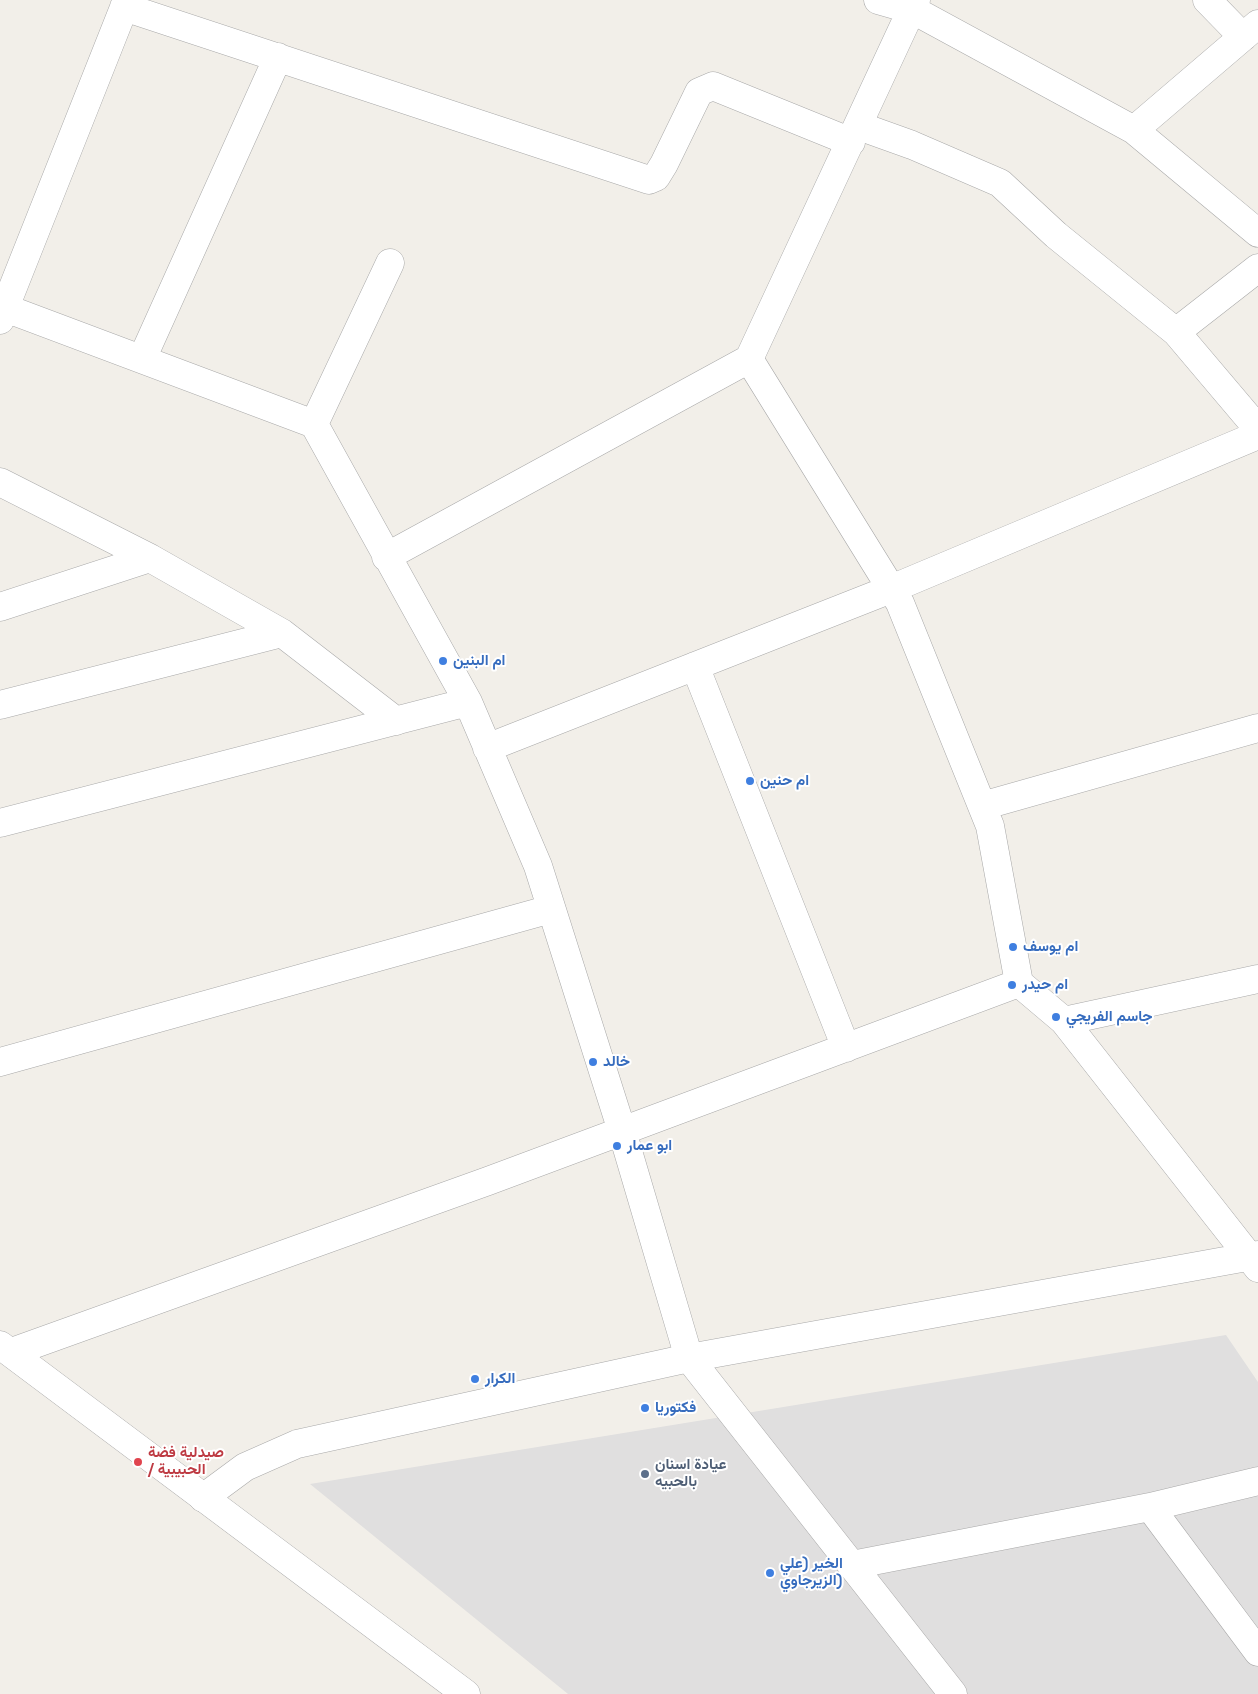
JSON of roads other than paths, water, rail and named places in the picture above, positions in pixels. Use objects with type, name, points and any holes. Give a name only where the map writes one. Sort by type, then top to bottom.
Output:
[{"type":"street","points":[[878,0],[914,5],[1134,130],[1258,233]]},
{"type":"street","points":[[1134,130],[1250,31],[1207,0]]},
{"type":"street","points":[[953,1694],[689,1358],[622,1131],[538,866],[468,702],[314,424],[142,359],[3,314],[125,3],[278,57],[649,180],[656,177],[664,164],[699,92],[713,86],[855,134],[912,145],[1000,183],[1056,235],[1176,332],[1258,429]]},
{"type":"street","points":[[386,556],[749,360],[914,5]]},
{"type":"street","points":[[142,359],[278,57]]},
{"type":"street","points":[[314,424],[390,263]]},
{"type":"street","points":[[1176,332],[1258,268]]},
{"type":"street","points":[[203,1498],[245,1467],[297,1444],[689,1358],[1255,1260],[1064,1021],[1019,982],[990,826],[900,603],[749,360]]},
{"type":"street","points":[[487,748],[891,589],[1258,435]]},
{"type":"street","points":[[0,482],[150,558],[282,633],[396,720]]},
{"type":"street","points":[[0,607],[150,558]]},
{"type":"street","points":[[0,705],[282,633]]},
{"type":"street","points":[[695,666],[846,1048]]},
{"type":"street","points":[[0,823],[468,702]]},
{"type":"street","points":[[982,806],[1258,728]]},
{"type":"street","points":[[0,1062],[552,909]]},
{"type":"street","points":[[1064,1021],[1258,979]]},
{"type":"street","points":[[6,1348],[622,1131],[1019,982]]},
{"type":"street","points":[[6,1348],[466,1694]]},
{"type":"street","points":[[852,1565],[1150,1507],[1258,1481]]},
{"type":"street","points":[[1150,1507],[1258,1652]]},
{"type":"place","name":"ام البنين","points":[[443,661]]},
{"type":"place","name":"ام حنين","points":[[750,781]]},
{"type":"place","name":"ام يوسف","points":[[1013,947]]},
{"type":"place","name":"ام حيدر","points":[[1012,985]]},
{"type":"place","name":"جاسم الفريجي","points":[[1056,1017]]},
{"type":"place","name":"خالد","points":[[593,1062]]},
{"type":"place","name":"ابو عمار","points":[[617,1146]]},
{"type":"place","name":"الكرار","points":[[475,1379]]},
{"type":"place","name":"فكتوريا","points":[[645,1408]]},
{"type":"place","name":"صيدلية فضة / الحبيبية","points":[[138,1462]]},
{"type":"place","name":"عيادة اسنان بالحبيه","points":[[645,1474]]},
{"type":"place","name":"الخير (علي الزيرجاوي)","points":[[770,1573]]}]
